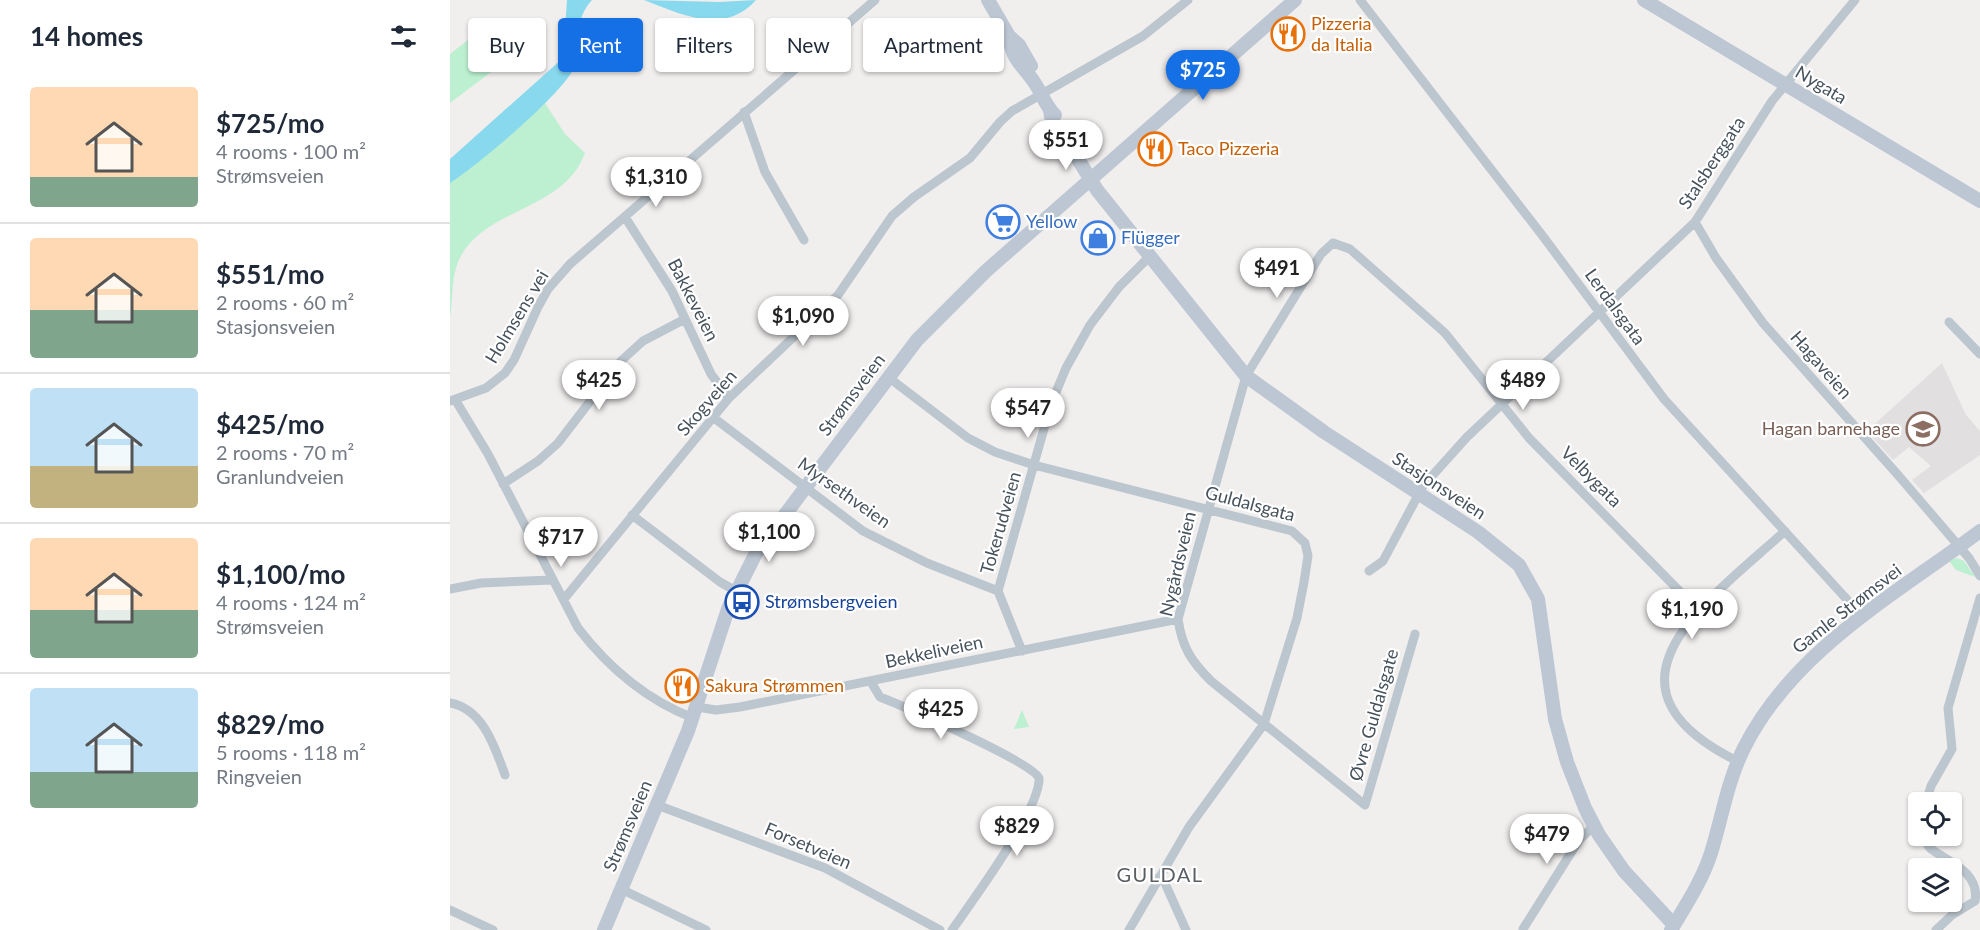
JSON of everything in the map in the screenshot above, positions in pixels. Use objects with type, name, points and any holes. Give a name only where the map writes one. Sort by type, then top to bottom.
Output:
[{"type":"main road","name":"Stasjonsveien","points":[[988,0],[1009,36],[1019,45],[1032,67],[1033,80],[1050,110],[1064,126],[1070,146],[1090,179],[1246,376],[1324,432],[1502,549],[1519,565],[1535,589],[1542,615],[1559,736],[1572,777],[1594,826],[1624,871],[1673,928]]},
{"type":"main road","name":"Nygata","points":[[1644,0],[1980,201]]},
{"type":"main road","name":"Strømsveien","points":[[604,930],[695,712],[720,631],[736,591],[763,543],[927,328],[961,294],[1288,2]]},
{"type":"main road","name":"Gamle Strømsvei","points":[[1673,928],[1707,865],[1737,761],[1759,721],[1778,693],[1812,657],[1980,531]]},
{"type":"street","name":"Holmsens vei","points":[[453,401],[486,388],[505,373],[514,360],[548,289],[570,264],[874,0]]},
{"type":"street","name":"Skogveien","points":[[564,599],[729,398],[838,295],[900,208],[970,158],[1005,116],[1143,36],[1188,0]]},
{"type":"street","name":"Lerdalsgata","points":[[1360,0],[1664,399],[1863,617]]},
{"type":"street","name":"Stalsberggata","points":[[1369,571],[1383,561],[1418,493],[1467,437],[1695,222],[1785,84],[1856,0]]},
{"type":"street","points":[[744,112],[765,172],[804,240]]},
{"type":"street","name":"Bakkeveien","points":[[625,217],[672,291],[711,374],[729,398]]},
{"type":"street","name":"Hagaveien","points":[[1695,222],[1716,258],[1770,331],[1959,547],[1980,576]]},
{"type":"street","name":"Nygårdsveien","points":[[1333,243],[1321,254],[1246,376],[1178,619],[1181,640],[1192,662],[1264,724],[1365,805]]},
{"type":"street","name":"Velbygata","points":[[1333,243],[1350,249],[1438,327],[1529,438],[1699,610]]},
{"type":"street","name":"Tokerudveien","points":[[1022,651],[998,591],[1052,404],[1078,344],[1119,287],[1151,255]]},
{"type":"street","points":[[503,484],[538,461],[558,443],[621,361],[643,341],[685,319]]},
{"type":"street","points":[[1949,322],[1980,354]]},
{"type":"street","name":"Guldalsgata","points":[[888,377],[968,438],[995,452],[1034,465],[1292,531],[1305,543],[1308,556],[1297,618],[1264,724],[1189,827],[1129,930]]},
{"type":"street","points":[[453,401],[503,484],[578,628],[593,648],[641,690],[695,712]]},
{"type":"street","name":"Myrsethveien","points":[[714,418],[863,531],[927,563],[998,591]]},
{"type":"street","points":[[632,515],[720,582],[736,591]]},
{"type":"street","points":[[1737,761],[1693,734],[1673,711],[1665,676],[1667,657],[1679,634],[1699,610],[1785,531]]},
{"type":"street","points":[[450,589],[481,583],[552,580]]},
{"type":"street","points":[[1928,792],[1952,749],[1948,708],[1980,598]]},
{"type":"street","name":"Bekkeliveien","points":[[695,712],[722,710],[871,682],[1178,619]]},
{"type":"street","name":"Øvre Guldalsgate","points":[[1365,805],[1415,634]]},
{"type":"street","points":[[871,682],[880,697],[1002,753],[1037,773],[1038,787],[1012,839],[986,883],[952,930]]},
{"type":"street","points":[[450,703],[470,710],[478,719],[505,775]]},
{"type":"street","name":"Forsetveien","points":[[657,805],[803,858],[940,930]]},
{"type":"street","points":[[1523,928],[1579,840],[1594,826]]},
{"type":"street","points":[[1930,846],[1933,851],[1972,873],[1978,889],[1975,901],[1952,915],[1936,930]]},
{"type":"street","points":[[1159,877],[1164,881],[1186,930]]},
{"type":"street","points":[[621,889],[706,930]]},
{"type":"street","points":[[450,910],[493,930]]},
{"type":"shaded area","name":"Hagan barnehage","points":[[1942,363],[1966,415],[1980,431],[1980,455],[1924,493],[1912,480],[1931,466],[1909,447],[1893,460],[1867,431]]},
{"type":"green space","points":[[468,40],[468,72],[491,72],[450,103],[450,54]]},
{"type":"green space","points":[[545,103],[565,134],[585,153],[574,173],[559,188],[484,230],[469,244],[456,269],[450,317],[450,183]]},
{"type":"green space","points":[[1957,558],[1964,561],[1975,577],[1956,570],[1949,561]]},
{"type":"green space","points":[[1022,710],[1029,727],[1014,729]]},
{"type":"water","points":[[567,0],[592,0],[581,18],[566,18]]},
{"type":"water","points":[[644,0],[719,2],[756,0],[743,11],[725,18],[697,18]]},
{"type":"water","points":[[558,62],[558,72],[572,72],[538,110],[479,162],[450,183],[450,159]]},
{"type":"place","name":"Pizzeria da Italia","points":[[1288,34]]},
{"type":"place","name":"Taco Pizzeria","points":[[1155,149]]},
{"type":"place","name":"Yellow","points":[[1003,222]]},
{"type":"place","name":"Flügger","points":[[1098,238]]},
{"type":"place","name":"Hagan barnehage","points":[[1923,429]]},
{"type":"place","name":"Strømsbergveien","points":[[742,602]]},
{"type":"place","name":"Sakura Strømmen","points":[[682,686]]},
{"type":"district","name":"GULDAL","points":[[1160,875]]}]
